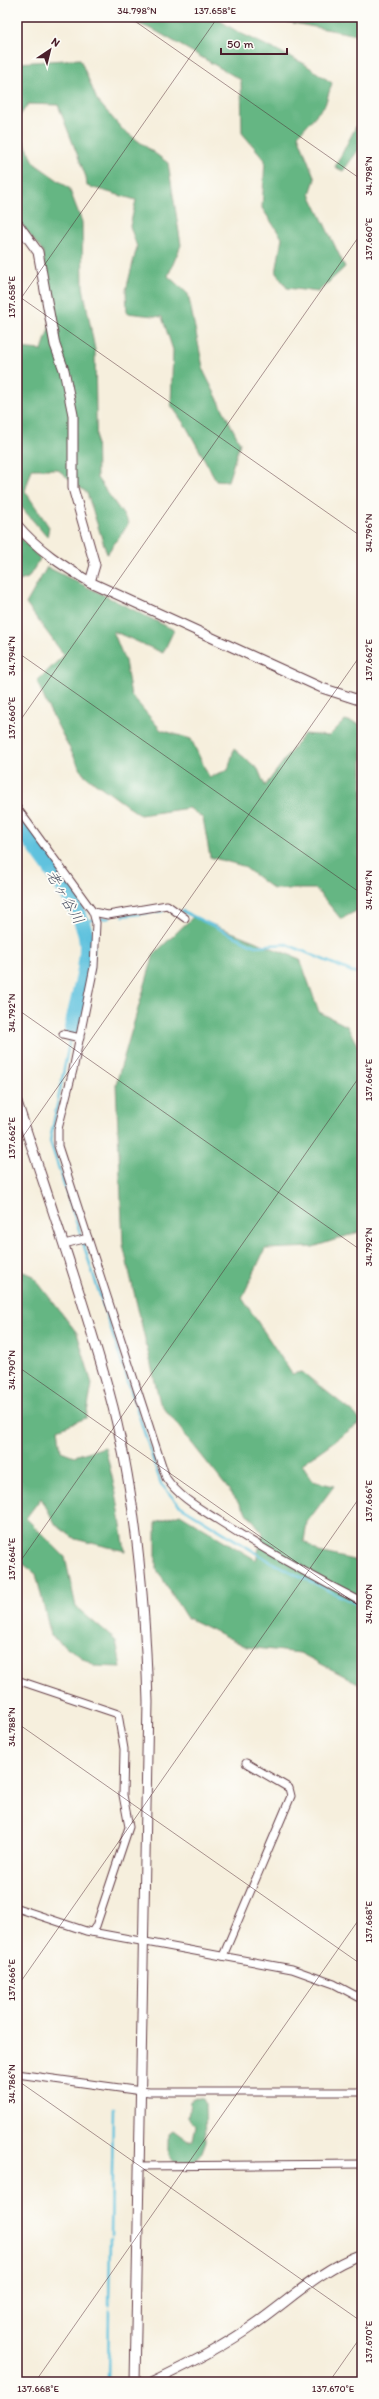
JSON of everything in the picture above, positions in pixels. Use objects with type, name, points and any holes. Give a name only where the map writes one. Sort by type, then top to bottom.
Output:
[{"type":"street","points":[[17,223],[38,252],[55,345],[64,370],[73,415],[73,488],[95,565],[90,582]]},
{"type":"street","points":[[17,525],[30,541],[63,566],[90,582],[322,688],[362,701]]},
{"type":"street","points":[[17,808],[93,914],[96,923],[94,967],[80,1038],[58,1129],[58,1146],[86,1239],[166,1478],[182,1496],[236,1532],[318,1580],[362,1602]]},
{"type":"street","points":[[93,914],[108,915],[166,905],[185,918]]},
{"type":"street","points":[[63,1034],[80,1038]]},
{"type":"street","points":[[17,1102],[68,1243],[109,1392],[122,1448],[138,1555],[146,1637],[148,1702],[135,2382]]},
{"type":"street","points":[[68,1243],[86,1239]]},
{"type":"street","points":[[17,1680],[118,1714],[124,1749],[123,1796],[129,1827],[96,1926],[92,1932]]},
{"type":"street","points":[[223,1956],[290,1796],[289,1788],[246,1763]]},
{"type":"street","points":[[17,1908],[92,1932],[277,1965],[306,1973],[334,1984],[362,1999]]},
{"type":"street","points":[[17,2074],[141,2091],[362,2092]]},
{"type":"street","points":[[139,2166],[362,2164]]},
{"type":"street","points":[[152,2382],[221,2346],[264,2318],[318,2275],[362,2254]]},
{"type":"green space","points":[[119,17],[214,17],[238,32],[303,63],[332,83],[325,105],[298,135],[315,179],[310,194],[345,267],[318,292],[287,288],[276,273],[282,238],[262,208],[265,160],[242,133],[241,80],[154,30]]},
{"type":"green space","points":[[276,17],[362,17],[362,36],[288,22]]},
{"type":"green space","points":[[80,59],[97,100],[122,129],[168,163],[181,245],[168,276],[188,294],[204,372],[240,443],[228,481],[216,480],[187,428],[171,405],[173,350],[162,317],[127,313],[126,290],[137,247],[130,226],[136,200],[87,186],[86,177],[58,105],[28,104],[17,120],[17,63]]},
{"type":"green space","points":[[362,115],[362,145],[343,171],[335,167]]},
{"type":"green space","points":[[17,127],[35,164],[69,188],[82,222],[83,287],[95,350],[97,478],[129,523],[107,554],[87,493],[57,469],[32,469],[25,491],[49,527],[47,537],[17,502],[17,348],[42,350],[50,325],[43,252],[17,219]]},
{"type":"green space","points":[[17,533],[40,559],[28,578],[17,582]]},
{"type":"green space","points":[[47,567],[174,630],[163,653],[113,631],[125,661],[131,695],[161,730],[191,739],[209,777],[228,770],[234,749],[258,769],[265,786],[304,734],[329,736],[345,720],[362,725],[362,908],[341,919],[316,889],[273,889],[243,866],[210,857],[203,818],[189,808],[140,815],[83,774],[47,705],[37,681],[64,655],[26,604]]},
{"type":"green space","points":[[193,917],[300,959],[319,1012],[347,1026],[362,1054],[362,1231],[313,1247],[265,1249],[242,1298],[292,1374],[302,1372],[355,1414],[361,1422],[302,1464],[313,1481],[334,1486],[307,1522],[304,1541],[319,1552],[362,1562],[362,1685],[300,1653],[247,1647],[186,1617],[156,1568],[156,1522],[180,1514],[256,1560],[263,1533],[160,1403],[123,1245],[116,1084],[154,954]]},
{"type":"green space","points":[[17,1270],[32,1275],[77,1333],[92,1384],[86,1418],[58,1429],[61,1451],[74,1456],[105,1447],[117,1498],[125,1551],[75,1539],[56,1525],[41,1498],[26,1518],[65,1557],[76,1607],[116,1641],[121,1667],[94,1666],[51,1636],[36,1574],[17,1559]]},
{"type":"green space","points":[[197,2098],[203,2099],[205,2103],[206,2141],[202,2152],[193,2162],[174,2162],[169,2155],[169,2133],[173,2130],[188,2141],[193,2140],[196,2126],[188,2118],[190,2101]]},
{"type":"waterway","name":"老ヶ谷川","points":[[17,822],[60,882],[79,916],[85,932],[87,956],[72,1028]]},
{"type":"waterway","points":[[123,916],[163,911]]},
{"type":"waterway","points":[[182,911],[255,946],[286,944],[362,976]]},
{"type":"waterway","points":[[82,921],[109,918]]},
{"type":"waterway","points":[[72,1028],[50,1141],[161,1484],[179,1505],[271,1562],[362,1607]]},
{"type":"waterway","points":[[111,2235],[113,2109]]},
{"type":"waterway","points":[[109,2306],[110,2238]]},
{"type":"waterway","points":[[48,2382],[108,2381],[109,2310]]}]
